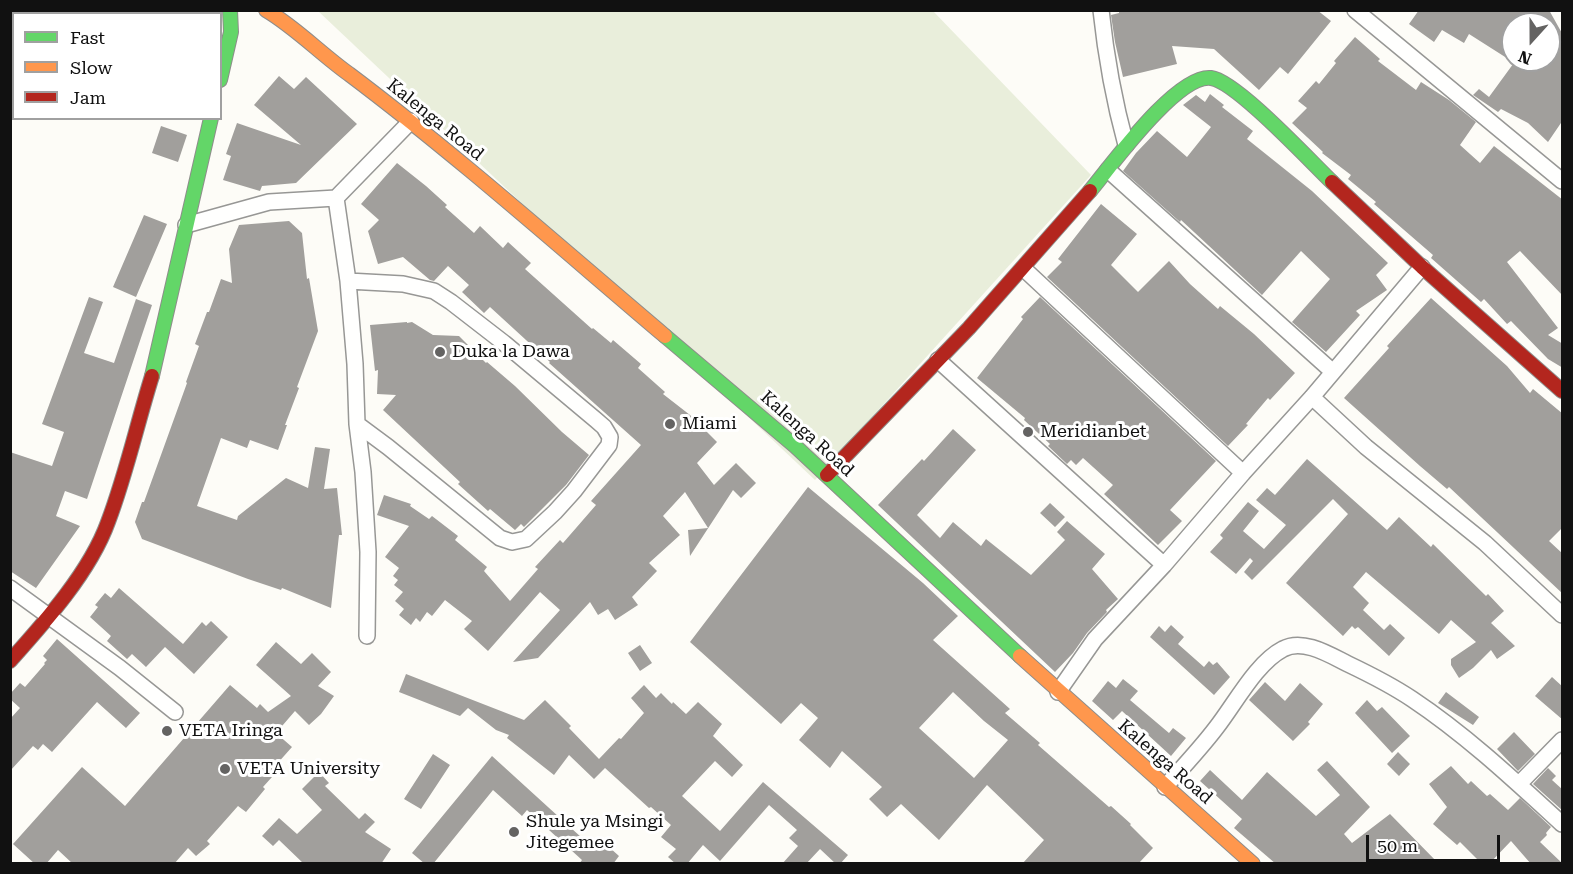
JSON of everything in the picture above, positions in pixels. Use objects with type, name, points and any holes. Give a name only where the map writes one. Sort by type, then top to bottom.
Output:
[{"type":"street","points":[[222,71],[231,32],[230,10]]},
{"type":"street","name":"Kalenga Road","points":[[267,10],[411,121],[795,446],[1058,692],[1253,864]]},
{"type":"street","name":"Kalenga Road","points":[[289,10],[319,52]]},
{"type":"street","points":[[1101,10],[1107,59],[1126,146]]},
{"type":"street","points":[[1355,10],[1563,181]]},
{"type":"street","points":[[827,475],[1024,268],[1126,146],[1177,93],[1196,80],[1209,78],[1221,81],[1240,94],[1422,267],[1563,391]]},
{"type":"street","points":[[10,661],[51,616],[94,552],[108,524],[155,365],[211,120]]},
{"type":"street","points":[[186,225],[269,202],[336,198],[411,121]]},
{"type":"street","points":[[1108,170],[1333,372]]},
{"type":"street","points":[[336,198],[348,281],[357,424],[363,472],[368,552],[367,636]]},
{"type":"street","points":[[1058,692],[1095,639],[1164,565],[1312,397],[1422,267]]},
{"type":"street","points":[[1024,268],[1243,473]]},
{"type":"street","points":[[348,281],[403,284],[434,291],[504,343],[596,420],[610,437],[609,446],[555,512],[526,539],[512,542],[500,538],[357,424]]},
{"type":"street","points":[[938,360],[1164,565]]},
{"type":"street","points":[[1312,397],[1366,447],[1485,543],[1563,615]]},
{"type":"street","points":[[10,588],[51,616],[175,712]]},
{"type":"street","points":[[1165,787],[1276,653],[1287,647],[1298,646],[1313,648],[1329,654],[1381,680],[1412,699],[1519,784],[1563,824]]},
{"type":"street","points":[[1519,784],[1563,740]]},
{"type":"green space","points":[[318,11],[933,11],[1091,175],[815,480]]},
{"type":"building","points":[[1119,10],[1317,10],[1331,21],[1288,74],[1280,67],[1259,90],[1214,49],[1172,46],[1177,64],[1123,77],[1111,15],[1119,13]]},
{"type":"building","points":[[1419,10],[1549,10],[1550,12],[1501,12],[1501,54],[1469,34],[1464,43],[1442,30],[1434,42],[1409,24]]},
{"type":"building","points":[[1561,31],[1563,35],[1563,120],[1548,142],[1528,123],[1501,109],[1498,112],[1473,95],[1479,89],[1489,97],[1507,72],[1561,72]]},
{"type":"building","points":[[1355,37],[1380,59],[1378,61],[1416,90],[1421,82],[1449,100],[1476,122],[1460,145],[1480,163],[1494,146],[1563,200],[1563,296],[1520,251],[1507,262],[1558,328],[1548,335],[1563,344],[1563,368],[1548,359],[1511,321],[1507,324],[1484,299],[1481,302],[1431,258],[1433,255],[1348,179],[1351,175],[1322,153],[1292,123],[1307,108],[1298,101],[1316,81],[1319,84],[1336,63],[1334,61]]},
{"type":"building","points":[[279,76],[294,89],[306,77],[357,124],[296,183],[262,186],[260,191],[223,180],[231,156],[226,154],[237,123],[301,145],[254,105]]},
{"type":"building","points":[[1210,94],[1224,105],[1222,107],[1253,131],[1247,139],[1312,191],[1388,263],[1376,275],[1387,290],[1356,311],[1360,315],[1326,352],[1292,322],[1330,279],[1301,251],[1262,295],[1181,220],[1180,222],[1123,171],[1157,131],[1187,157],[1211,127],[1183,105],[1196,95],[1205,102]]},
{"type":"building","points":[[161,126],[187,135],[178,162],[152,153]]},
{"type":"building","points":[[397,163],[447,205],[445,207],[474,233],[480,226],[503,248],[508,242],[531,263],[525,269],[592,329],[611,343],[613,340],[641,364],[638,368],[665,392],[663,394],[690,415],[717,442],[697,463],[714,485],[736,463],[756,483],[741,498],[733,490],[690,556],[688,530],[708,528],[685,492],[663,516],[680,535],[649,563],[657,571],[632,597],[638,605],[615,620],[608,609],[598,615],[590,602],[538,658],[513,662],[560,610],[540,592],[488,651],[464,629],[472,621],[445,600],[432,616],[427,612],[420,622],[416,618],[411,625],[399,615],[404,609],[395,601],[403,592],[394,585],[398,580],[393,576],[399,568],[385,557],[409,526],[377,515],[384,495],[411,504],[410,506],[429,519],[432,516],[458,536],[455,540],[487,567],[484,571],[510,601],[538,569],[535,567],[560,540],[563,543],[596,505],[591,501],[641,445],[490,307],[484,313],[462,292],[469,285],[448,266],[434,281],[403,257],[378,264],[368,231],[379,220],[361,204]]},
{"type":"building","points":[[1101,204],[1137,234],[1111,265],[1138,292],[1169,261],[1218,309],[1220,306],[1254,334],[1295,373],[1270,400],[1268,398],[1246,424],[1248,425],[1228,446],[1047,277],[1062,262],[1058,259]]},
{"type":"building","points":[[144,215],[167,224],[136,297],[113,287]]},
{"type":"building","points":[[289,221],[302,233],[307,279],[309,278],[318,331],[297,387],[299,388],[278,450],[250,440],[247,448],[221,438],[197,506],[237,520],[238,516],[286,478],[308,488],[315,447],[330,449],[324,489],[337,488],[342,535],[339,535],[331,608],[282,588],[281,590],[248,579],[142,539],[135,522],[187,383],[199,346],[195,344],[207,312],[209,312],[221,279],[232,283],[229,249],[239,225]]},
{"type":"building","points":[[89,297],[103,302],[84,353],[114,363],[136,299],[152,305],[87,499],[65,491],[56,516],[80,526],[36,588],[10,571],[10,452],[52,466],[64,432],[42,424]]},
{"type":"building","points":[[1040,297],[1216,461],[1170,510],[1182,521],[1158,545],[1104,494],[1113,485],[1083,458],[1076,465],[1071,460],[1067,464],[1048,446],[1050,444],[1024,420],[1025,418],[977,378],[1023,319],[1021,317]]},
{"type":"building","points":[[1431,298],[1507,366],[1530,393],[1533,389],[1563,414],[1563,527],[1549,541],[1563,554],[1563,594],[1449,487],[1447,489],[1344,398]]},
{"type":"building","points":[[412,322],[433,335],[459,336],[589,455],[566,485],[524,527],[521,524],[515,530],[490,509],[488,511],[383,410],[396,395],[377,394],[378,370],[375,371],[370,325]]},
{"type":"building","points":[[953,429],[976,450],[917,515],[940,538],[953,522],[981,546],[986,539],[1031,575],[1065,540],[1057,532],[1067,521],[1105,554],[1092,569],[1118,599],[1106,610],[1107,612],[1055,672],[878,505],[922,459],[924,461]]},
{"type":"building","points":[[1307,459],[1387,530],[1399,517],[1431,547],[1433,544],[1504,611],[1491,623],[1515,646],[1497,659],[1491,650],[1459,678],[1451,665],[1451,659],[1476,642],[1451,620],[1439,634],[1366,572],[1353,587],[1369,603],[1363,610],[1384,630],[1390,624],[1405,638],[1389,656],[1358,627],[1355,629],[1352,626],[1343,636],[1286,583],[1348,514],[1333,499],[1252,580],[1244,572],[1253,561],[1250,558],[1236,574],[1210,552],[1223,538],[1220,535],[1248,502],[1259,511],[1243,531],[1264,549],[1286,525],[1256,500],[1267,488],[1275,495]]},
{"type":"building","points":[[808,487],[923,583],[958,616],[933,640],[1010,709],[1005,713],[1040,743],[1038,745],[1109,807],[1111,806],[1153,848],[1138,864],[1022,864],[1044,840],[987,785],[939,840],[901,804],[887,817],[869,799],[882,787],[842,751],[830,768],[799,740],[818,718],[801,703],[781,724],[690,642]],"holes":[[[953,692],[1008,740],[974,778],[919,728]]]},
{"type":"building","points":[[1050,503],[1065,517],[1055,527],[1040,513]]},
{"type":"building","points":[[119,588],[183,644],[202,622],[206,626],[211,621],[228,637],[194,674],[165,647],[146,667],[132,654],[127,659],[107,641],[111,636],[90,617],[98,607],[95,605],[105,593],[111,598]]},
{"type":"building","points":[[1171,625],[1184,637],[1178,644],[1204,667],[1209,661],[1213,665],[1217,662],[1230,677],[1214,695],[1150,637],[1159,626],[1165,632]]},
{"type":"building","points":[[57,639],[140,713],[126,728],[97,702],[52,752],[43,744],[38,750],[33,746],[10,771],[10,719],[20,708],[10,699],[10,694],[20,683],[25,687],[45,664],[47,660],[43,656]]},
{"type":"building","points":[[276,642],[301,664],[312,653],[331,672],[318,686],[334,696],[321,714],[309,725],[295,711],[276,733],[292,747],[268,774],[272,777],[263,787],[265,789],[246,812],[238,806],[207,841],[210,844],[196,856],[188,848],[174,864],[73,864],[58,850],[46,864],[35,864],[13,844],[82,767],[125,806],[230,685],[257,708],[260,704],[268,712],[291,696],[256,665]]},
{"type":"building","points":[[640,645],[652,663],[640,671],[628,653]]},
{"type":"building","points":[[406,674],[524,720],[545,700],[599,759],[644,713],[631,698],[644,685],[656,698],[661,693],[686,714],[698,702],[722,724],[713,736],[743,765],[732,777],[715,761],[682,796],[720,831],[763,782],[848,855],[840,864],[836,864],[820,849],[806,864],[782,864],[798,846],[789,838],[797,830],[769,805],[720,861],[703,845],[687,864],[676,864],[668,857],[676,849],[661,837],[671,825],[605,768],[594,779],[569,755],[554,775],[507,738],[509,735],[496,730],[468,708],[460,716],[399,692]]},
{"type":"building","points":[[1552,677],[1563,687],[1563,720],[1535,696]]},
{"type":"building","points":[[1123,679],[1138,691],[1130,700],[1169,733],[1173,728],[1186,738],[1171,756],[1122,711],[1113,720],[1092,701],[1108,681],[1116,688]]},
{"type":"building","points":[[1265,682],[1285,701],[1300,683],[1323,704],[1308,722],[1310,724],[1293,741],[1249,700]]},
{"type":"building","points":[[1446,692],[1479,717],[1473,725],[1438,703]]},
{"type":"building","points":[[1367,700],[1377,711],[1382,707],[1410,736],[1392,753],[1355,713]]},
{"type":"building","points":[[1514,732],[1535,754],[1518,771],[1497,749]]},
{"type":"building","points":[[1398,752],[1410,764],[1399,776],[1387,764]]},
{"type":"building","points":[[433,754],[450,765],[421,809],[404,799]]},
{"type":"building","points":[[492,756],[593,848],[600,839],[619,856],[613,864],[579,864],[582,860],[527,810],[522,816],[493,790],[433,864],[425,864],[412,853]]},
{"type":"building","points":[[1327,761],[1370,807],[1344,834],[1352,843],[1390,814],[1439,864],[1276,864],[1234,828],[1242,819],[1200,781],[1210,770],[1242,800],[1267,772],[1316,816],[1340,795],[1317,770]]},
{"type":"building","points":[[1451,766],[1468,784],[1471,781],[1487,796],[1490,794],[1508,810],[1520,798],[1551,827],[1540,842],[1563,864],[1531,864],[1511,841],[1489,864],[1482,864],[1460,842],[1457,845],[1433,824],[1447,807],[1429,784]]},
{"type":"building","points":[[1548,768],[1556,776],[1552,780],[1563,790],[1563,811],[1533,784]]},
{"type":"building","points":[[319,772],[329,783],[325,786],[359,819],[365,813],[375,822],[365,832],[391,849],[381,864],[304,864],[279,840],[273,846],[262,836],[279,818],[297,834],[322,810],[302,789]]},
{"type":"traffic: fast","points":[[222,71],[231,32],[230,10]]},
{"type":"traffic: fast","points":[[1090,191],[1163,105],[1181,90],[1197,81],[1211,78],[1222,82],[1254,107],[1332,182]]},
{"type":"traffic: fast","points":[[152,376],[211,120]]},
{"type":"traffic: fast","points":[[665,336],[795,446],[1020,656]]},
{"type":"traffic: slow","points":[[266,10],[430,137],[665,336]]},
{"type":"traffic: slow","points":[[1020,656],[1253,864]]},
{"type":"traffic: jam","points":[[1332,182],[1422,267],[1562,391]]},
{"type":"traffic: jam","points":[[827,475],[969,328],[1090,191]]},
{"type":"traffic: jam","points":[[10,661],[65,596],[100,541],[120,486],[152,376]]},
{"type":"place","name":"Duka la Dawa","points":[[440,352]]},
{"type":"place","name":"Miami","points":[[670,424]]},
{"type":"place","name":"Meridianbet","points":[[1028,432]]},
{"type":"place","name":"VETA Iringa","points":[[167,731]]},
{"type":"place","name":"VETA University","points":[[225,769]]},
{"type":"place","name":"Shule ya Msingi Jitegemee","points":[[514,832]]}]
